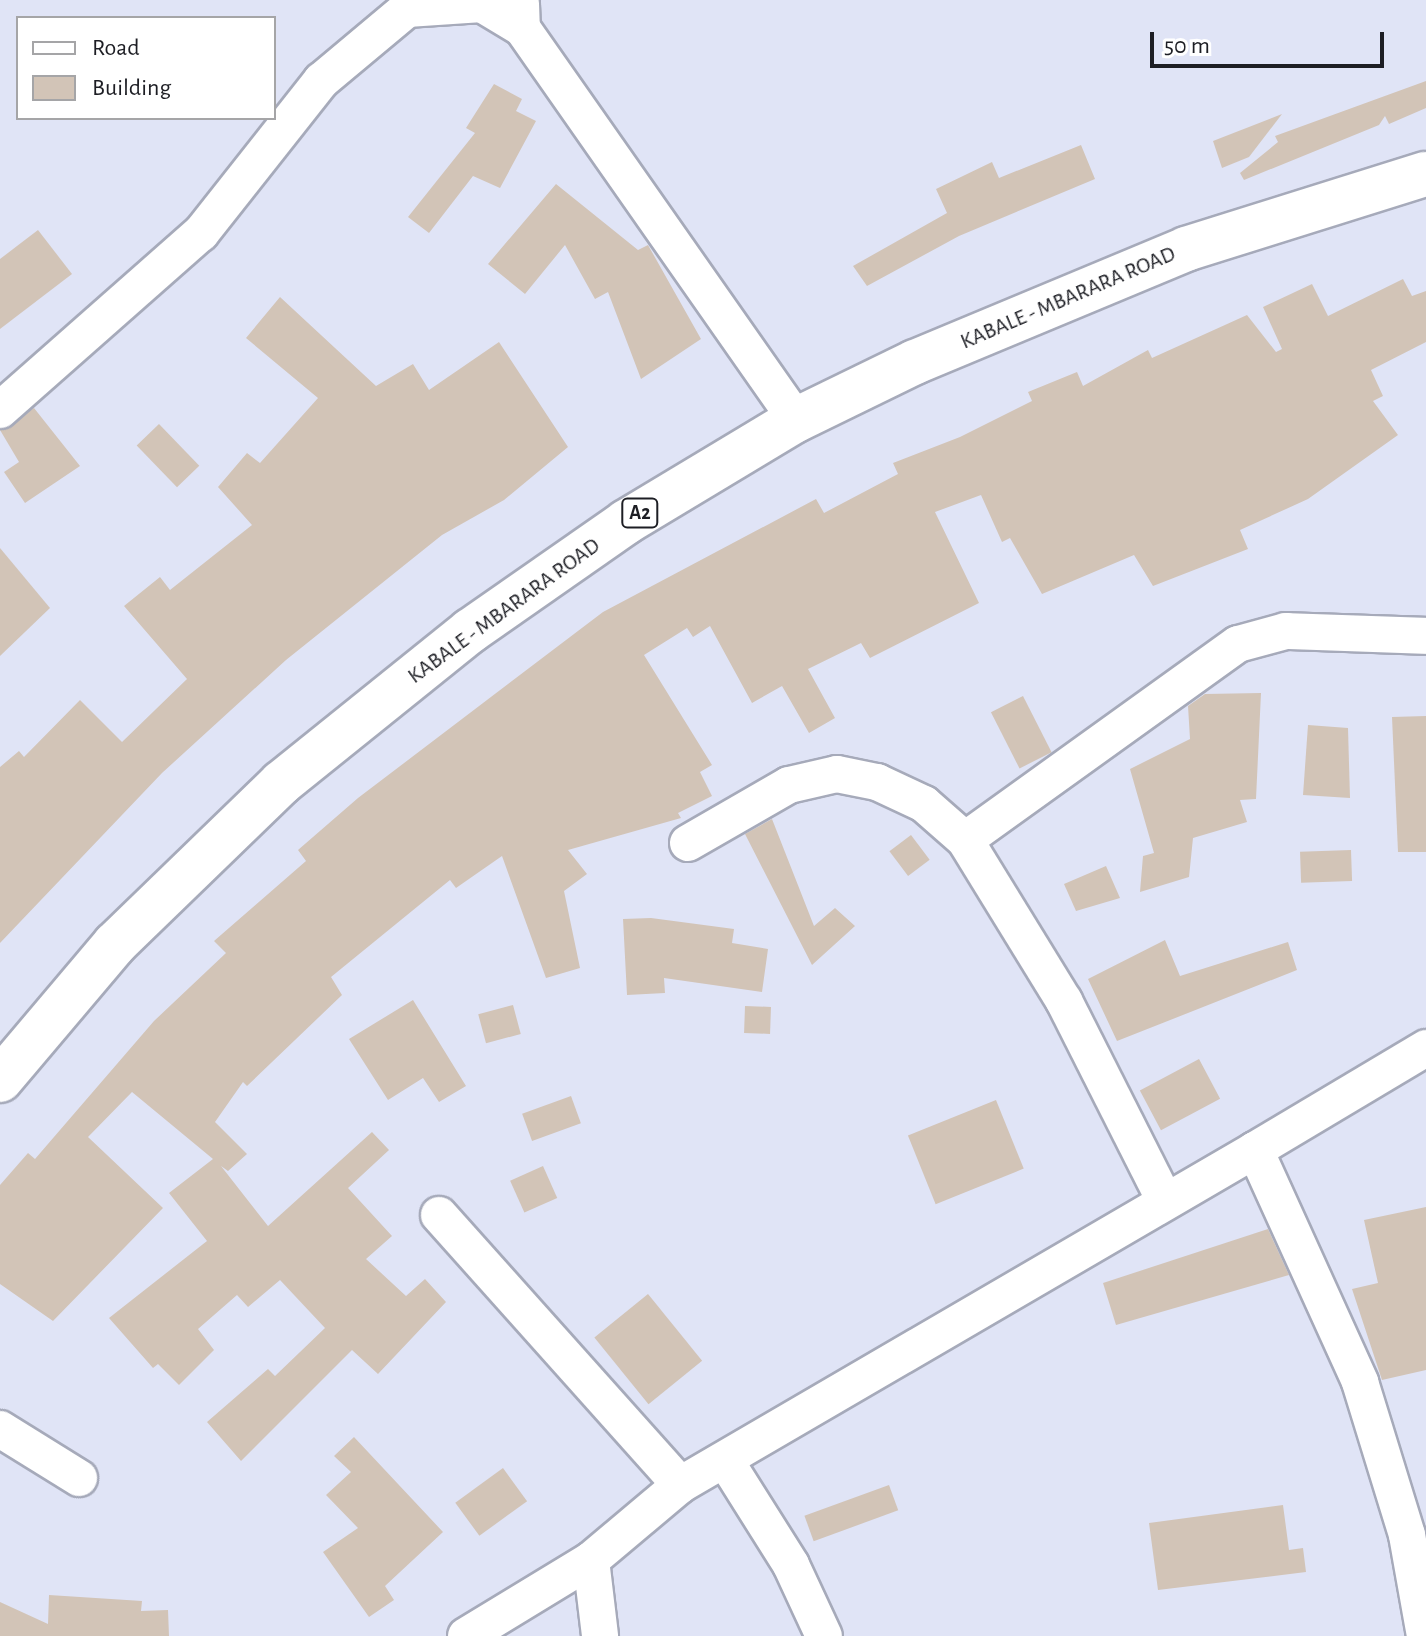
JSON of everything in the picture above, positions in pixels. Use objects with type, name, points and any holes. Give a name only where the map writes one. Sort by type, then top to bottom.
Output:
[{"type":"main road","name":"KABALE - MBARARA ROAD","points":[[0,1080],[115,944],[281,783],[470,631],[626,522],[796,420],[915,362],[1186,249],[1426,174]]},
{"type":"street","points":[[0,410],[201,233],[321,81],[407,9],[482,4],[521,14],[796,420]]},
{"type":"street","points":[[965,840],[1238,644],[1299,631],[1426,636]]},
{"type":"street","points":[[688,843],[789,785],[837,774],[877,782],[924,804],[965,840],[1064,1001],[1165,1201]]},
{"type":"street","points":[[466,1636],[591,1560],[680,1485],[1426,1048]]},
{"type":"street","points":[[1255,1150],[1360,1382],[1407,1535],[1425,1636]]},
{"type":"street","points":[[439,1215],[680,1485]]},
{"type":"street","points":[[0,1429],[79,1478]]},
{"type":"street","points":[[725,1460],[791,1565],[824,1636]]},
{"type":"street","points":[[591,1560],[600,1636]]},
{"type":"building","points":[[1426,81],[1426,108],[1389,124],[1385,116],[1379,125],[1244,180],[1240,173],[1278,142],[1275,136]]},
{"type":"building","points":[[494,84],[522,99],[516,111],[536,121],[500,188],[473,176],[429,233],[408,217],[475,133],[466,128]]},
{"type":"building","points":[[1282,114],[1249,157],[1222,168],[1213,141]]},
{"type":"building","points":[[1081,145],[1095,179],[959,236],[867,286],[853,266],[947,213],[936,189],[992,162],[999,178]]},
{"type":"building","points":[[556,184],[638,250],[648,245],[701,339],[641,379],[608,292],[595,299],[565,245],[525,294],[488,264]]},
{"type":"building","points":[[38,230],[72,274],[0,329],[0,259]]},
{"type":"building","points":[[1403,279],[1412,296],[1426,291],[1426,342],[1371,370],[1383,396],[1373,401],[1398,435],[1308,499],[1240,530],[1248,549],[1153,586],[1134,555],[1042,594],[1010,538],[1002,542],[981,495],[935,512],[979,603],[870,658],[861,643],[808,669],[835,718],[809,733],[782,686],[752,703],[710,626],[693,637],[687,628],[644,655],[712,765],[700,772],[712,796],[678,813],[681,818],[568,850],[587,874],[564,891],[580,968],[546,978],[502,856],[456,888],[450,880],[331,977],[342,995],[247,1086],[243,1082],[215,1122],[247,1154],[228,1171],[221,1166],[268,1226],[372,1132],[389,1150],[348,1188],[392,1236],[366,1259],[406,1296],[425,1279],[446,1302],[378,1374],[352,1350],[241,1461],[207,1422],[268,1369],[275,1376],[325,1328],[280,1280],[248,1307],[237,1295],[198,1329],[214,1350],[179,1385],[158,1364],[153,1368],[109,1318],[207,1241],[169,1193],[213,1159],[132,1092],[88,1137],[163,1208],[53,1321],[0,1284],[0,1185],[28,1153],[35,1159],[154,1021],[226,953],[214,941],[306,861],[298,850],[358,798],[603,612],[816,499],[824,513],[898,474],[893,463],[960,437],[1032,401],[1028,392],[1077,372],[1083,386],[1148,350],[1152,358],[1247,315],[1276,352],[1282,349],[1263,307],[1312,284],[1328,316]]},
{"type":"building","points":[[280,297],[376,386],[413,364],[429,390],[499,342],[568,447],[504,500],[442,535],[286,660],[162,773],[0,943],[0,767],[19,751],[24,757],[80,700],[122,742],[187,679],[124,606],[160,577],[170,590],[252,525],[218,487],[247,453],[260,463],[318,398],[246,338]]},
{"type":"building","points":[[34,408],[80,466],[25,503],[4,472],[19,462],[0,430]]},
{"type":"building","points":[[159,424],[199,466],[177,487],[137,446]]},
{"type":"building","points":[[0,548],[50,608],[0,656]]},
{"type":"building","points":[[1261,693],[1256,799],[1240,800],[1247,822],[1193,838],[1189,877],[1140,892],[1143,856],[1154,853],[1130,769],[1190,739],[1188,706],[1205,694]]},
{"type":"building","points":[[1023,696],[1052,752],[1020,768],[991,712]]},
{"type":"building","points":[[1426,716],[1426,852],[1398,852],[1392,717]]},
{"type":"building","points":[[1308,725],[1348,728],[1350,798],[1303,795]]},
{"type":"building","points":[[772,819],[814,926],[835,908],[855,926],[812,965],[745,834]]},
{"type":"building","points":[[911,835],[930,860],[908,876],[889,851]]},
{"type":"building","points":[[1351,850],[1352,881],[1301,883],[1300,852]]},
{"type":"building","points":[[1106,866],[1120,898],[1076,911],[1064,884]]},
{"type":"building","points":[[651,918],[734,929],[732,943],[768,949],[762,992],[664,978],[665,993],[627,995],[623,919]]},
{"type":"building","points":[[1165,940],[1180,976],[1288,942],[1297,970],[1117,1041],[1088,979]]},
{"type":"building","points":[[413,1000],[466,1086],[439,1102],[423,1078],[388,1100],[349,1039]]},
{"type":"building","points":[[513,1005],[521,1034],[486,1043],[478,1014]]},
{"type":"building","points":[[745,1006],[771,1007],[770,1034],[744,1033]]},
{"type":"building","points":[[1199,1059],[1220,1099],[1161,1130],[1140,1090]]},
{"type":"building","points":[[571,1096],[581,1123],[532,1141],[522,1114]]},
{"type":"building","points":[[996,1100],[1024,1169],[936,1204],[908,1136]]},
{"type":"building","points":[[543,1166],[557,1198],[524,1213],[510,1181]]},
{"type":"building","points":[[1426,1207],[1426,1370],[1382,1380],[1352,1289],[1378,1283],[1364,1220]]},
{"type":"building","points":[[1268,1229],[1289,1275],[1116,1325],[1103,1283]]},
{"type":"building","points":[[648,1294],[702,1361],[648,1404],[594,1337]]},
{"type":"building","points":[[354,1437],[443,1532],[385,1586],[394,1600],[369,1617],[323,1552],[358,1528],[326,1495],[351,1472],[334,1456]]},
{"type":"building","points":[[503,1468],[527,1501],[479,1536],[455,1503]]},
{"type":"building","points":[[889,1485],[898,1510],[814,1541],[804,1516]]},
{"type":"building","points":[[1283,1505],[1289,1550],[1303,1548],[1306,1572],[1158,1590],[1149,1523]]},
{"type":"building","points":[[49,1595],[142,1601],[141,1611],[168,1610],[169,1636],[0,1636],[0,1602],[48,1624]]}]
